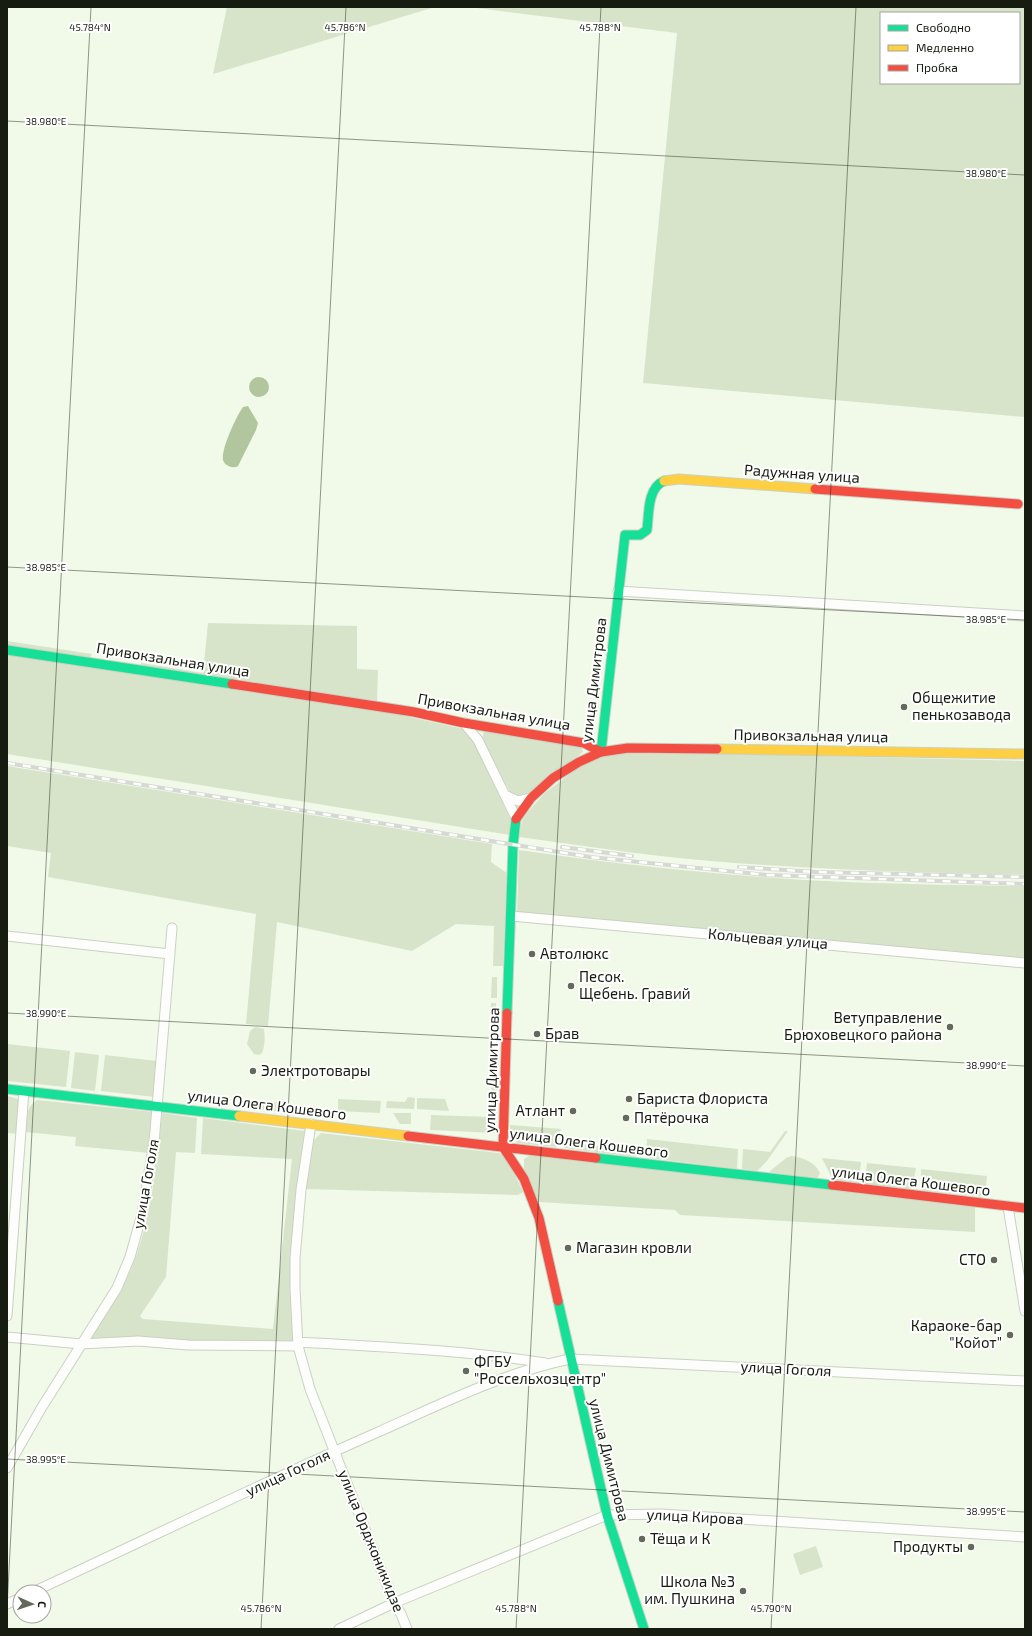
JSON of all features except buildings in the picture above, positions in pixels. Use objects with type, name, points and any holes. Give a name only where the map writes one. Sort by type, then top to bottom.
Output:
[{"type":"street","name":"Радужная улица","points":[[625,534],[640,536],[645,533],[647,530],[653,490],[661,482],[673,478],[1018,504]]},
{"type":"street","name":"улица Димитрова","points":[[625,534],[601,752],[572,765],[533,797],[516,818],[513,845],[510,916],[503,1147],[524,1179],[538,1214],[570,1359],[608,1515],[644,1629]]},
{"type":"street","points":[[618,591],[1025,616]]},
{"type":"street","name":"Привокзальная улица","points":[[7,650],[379,706],[464,723],[584,743],[601,752],[637,748],[1025,754]]},
{"type":"street","points":[[464,723],[478,740],[516,818]]},
{"type":"street","points":[[505,795],[518,801],[533,797]]},
{"type":"street","name":"Кольцевая улица","points":[[510,916],[1025,963]]},
{"type":"street","name":"улица Гоголя","points":[[7,1468],[81,1344],[114,1293],[126,1269],[145,1198],[152,1156],[158,1106],[172,928]]},
{"type":"street","points":[[7,936],[170,954]]},
{"type":"street","name":"улица Олега Кошевого","points":[[7,1089],[1025,1208]]},
{"type":"street","points":[[7,1316],[24,1091]]},
{"type":"street","name":"улица Орджоникидзе","points":[[311,1124],[301,1190],[295,1258],[298,1344],[310,1390],[394,1603],[401,1614],[407,1629]]},
{"type":"street","points":[[1008,1207],[1025,1311]]},
{"type":"street","name":"улица Гоголя","points":[[7,1337],[81,1344],[138,1341],[195,1345],[298,1344],[424,1349],[508,1357],[548,1364]]},
{"type":"street","name":"улица Гоголя","points":[[50,1584],[334,1451],[470,1392],[548,1364],[570,1359],[1025,1381]]},
{"type":"street","name":"улица Кирова","points":[[339,1629],[394,1603],[608,1515],[661,1514],[1025,1537]]},
{"type":"shaded area","points":[[227,7],[435,7],[213,74]]},
{"type":"shaded area","points":[[469,7],[1025,7],[1025,417],[643,383],[677,33]]},
{"type":"shaded area","points":[[259,377],[266,380],[269,387],[266,394],[259,397],[252,394],[249,387],[252,380]]},
{"type":"shaded area","points":[[248,406],[258,423],[256,430],[238,466],[229,466],[225,464],[223,460],[224,448],[240,412],[243,407]]},
{"type":"shaded area","points":[[208,623],[357,626],[357,669],[378,670],[377,702],[141,666],[141,663],[203,673]]},
{"type":"shaded area","points":[[7,641],[92,654],[90,658],[7,645]]},
{"type":"shaded area","points":[[7,655],[387,712],[464,729],[473,738],[510,819],[510,835],[7,754]]},
{"type":"shaded area","points":[[484,731],[582,747],[583,752],[527,795],[518,796],[510,792],[482,739]]},
{"type":"shaded area","points":[[609,754],[746,754],[1025,761],[1025,875],[808,868],[708,861],[519,837],[522,821],[527,813],[545,793],[582,765]]},
{"type":"shaded area","points":[[7,766],[492,844],[491,862],[507,873],[503,966],[493,966],[494,926],[456,924],[412,951],[277,922],[268,1026],[246,1024],[256,914],[48,877],[51,853],[7,846]]},
{"type":"shaded area","points":[[519,850],[590,860],[768,878],[943,885],[1025,886],[1025,960],[517,914]]},
{"type":"shaded area","points":[[492,977],[497,977],[497,998],[491,998]]},
{"type":"shaded area","points":[[491,1003],[496,1003],[494,1051],[489,1051]]},
{"type":"shaded area","points":[[255,1027],[264,1029],[264,1047],[262,1053],[259,1055],[254,1054],[247,1044],[250,1031]]},
{"type":"shaded area","points":[[7,1044],[70,1051],[66,1087],[7,1081]]},
{"type":"shaded area","points":[[75,1052],[99,1055],[95,1091],[71,1088]]},
{"type":"shaded area","points":[[105,1055],[157,1061],[155,1097],[101,1091]]},
{"type":"shaded area","points":[[493,1055],[499,1056],[496,1133],[430,1130],[431,1115],[490,1117]]},
{"type":"shaded area","points":[[7,1096],[19,1099],[18,1134],[7,1133]]},
{"type":"shaded area","points":[[408,1097],[415,1098],[414,1109],[386,1108],[387,1101],[405,1102]]},
{"type":"shaded area","points":[[417,1098],[445,1099],[449,1111],[417,1109]]},
{"type":"shaded area","points":[[338,1099],[381,1101],[380,1113],[338,1111]]},
{"type":"shaded area","points":[[37,1100],[154,1112],[150,1153],[75,1146],[76,1137],[25,1132],[28,1110]]},
{"type":"shaded area","points":[[256,1100],[302,1106],[308,1112],[307,1115],[257,1109]]},
{"type":"shaded area","points":[[162,1113],[197,1118],[195,1153],[176,1152],[166,1277],[140,1316],[143,1319],[273,1329],[292,1159],[201,1154],[203,1118],[305,1131],[295,1339],[292,1342],[92,1341],[90,1339],[124,1284],[142,1239],[155,1174]]},
{"type":"shaded area","points":[[393,1113],[411,1113],[411,1124],[400,1124]]},
{"type":"shaded area","points":[[510,1125],[561,1129],[556,1147],[517,1143],[510,1133]]},
{"type":"shaded area","points":[[785,1131],[788,1131],[767,1161],[757,1171],[742,1169],[743,1149],[770,1152]]},
{"type":"shaded area","points":[[321,1133],[499,1153],[507,1158],[523,1192],[518,1195],[306,1189],[313,1141]]},
{"type":"shaded area","points":[[647,1139],[738,1149],[737,1169],[650,1158],[646,1152]]},
{"type":"shaded area","points":[[565,1143],[637,1149],[636,1157],[564,1148]]},
{"type":"shaded area","points":[[531,1155],[975,1207],[975,1232],[680,1215],[675,1210],[538,1202],[524,1169],[524,1159]]},
{"type":"shaded area","points":[[791,1156],[804,1159],[812,1163],[820,1173],[817,1179],[769,1172],[786,1158]]},
{"type":"shaded area","points":[[822,1158],[861,1162],[859,1183],[833,1180]]},
{"type":"shaded area","points":[[867,1163],[916,1168],[911,1189],[865,1184]]},
{"type":"shaded area","points":[[921,1169],[987,1176],[985,1197],[921,1190]]},
{"type":"shaded area","points":[[816,1546],[823,1567],[800,1575],[793,1554]]},
{"type":"railway","points":[[7,763],[590,857],[767,875],[1025,884]]},
{"type":"railway","points":[[562,847],[632,856]]},
{"type":"railway","points":[[739,867],[816,872],[1025,877]]},
{"type":"traffic: fast","points":[[601,752],[625,535],[640,535],[647,530],[650,502],[654,490],[658,484],[664,481]]},
{"type":"traffic: fast","points":[[7,650],[232,684]]},
{"type":"traffic: fast","points":[[507,1013],[513,845],[516,819]]},
{"type":"traffic: fast","points":[[7,1089],[239,1116]]},
{"type":"traffic: fast","points":[[596,1158],[832,1185]]},
{"type":"traffic: fast","points":[[558,1301],[607,1515],[644,1629]]},
{"type":"traffic: slow","points":[[664,481],[679,479],[815,489]]},
{"type":"traffic: slow","points":[[717,749],[1025,754]]},
{"type":"traffic: slow","points":[[239,1116],[408,1136]]},
{"type":"traffic: jam","points":[[815,489],[1018,504]]},
{"type":"traffic: jam","points":[[232,684],[414,712],[464,723],[584,743],[601,752]]},
{"type":"traffic: jam","points":[[516,819],[531,798],[553,778],[579,762],[601,752],[628,748],[717,749]]},
{"type":"traffic: jam","points":[[507,1013],[503,1147],[524,1179],[539,1218],[558,1301]]},
{"type":"traffic: jam","points":[[408,1136],[596,1158]]},
{"type":"traffic: jam","points":[[832,1185],[1025,1208]]},
{"type":"place","name":"Общежитие пенькозавода","points":[[904,707]]},
{"type":"place","name":"Автолюкс","points":[[532,954]]},
{"type":"place","name":"Песок. Щебень. Гравий","points":[[571,986]]},
{"type":"place","name":"Ветуправление Брюховецкого района","points":[[950,1027]]},
{"type":"place","name":"Брав","points":[[537,1034]]},
{"type":"place","name":"Электротовары","points":[[253,1071]]},
{"type":"place","name":"Бариста Флориста","points":[[629,1099]]},
{"type":"place","name":"Атлант","points":[[573,1111]]},
{"type":"place","name":"Пятёрочка","points":[[626,1118]]},
{"type":"place","name":"Магазин кровли","points":[[568,1248]]},
{"type":"place","name":"СТО","points":[[994,1260]]},
{"type":"place","name":"Караоке-бар \"Койот\"","points":[[1010,1335]]},
{"type":"place","name":"ФГБУ \"Россельхозцентр\"","points":[[466,1371]]},
{"type":"place","name":"Тёща и К","points":[[642,1539]]},
{"type":"place","name":"Продукты","points":[[971,1547]]},
{"type":"place","name":"Школа №3 им. Пушкина","points":[[743,1591]]}]
